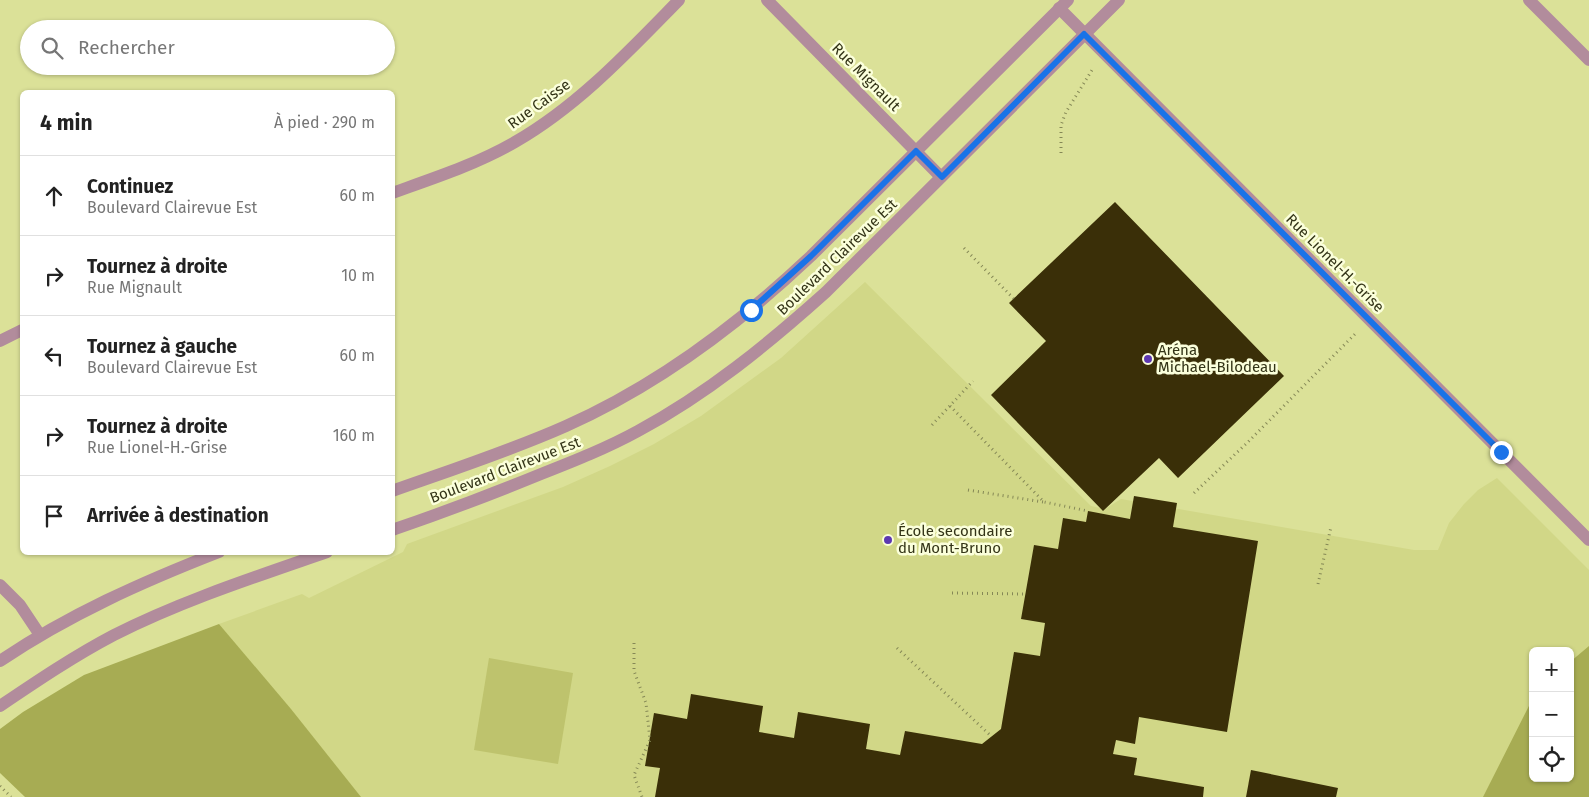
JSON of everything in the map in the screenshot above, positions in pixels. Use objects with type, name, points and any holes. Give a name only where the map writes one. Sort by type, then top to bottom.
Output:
[{"type":"street","name":"Rue Caisse","points":[[395,192],[474,163],[516,142],[536,129],[555,116],[591,85],[679,0]]},
{"type":"street","name":"Rue Mignault","points":[[767,0],[942,177]]},
{"type":"street","name":"Boulevard Clairevue Est","points":[[395,529],[504,489],[586,456],[637,431],[682,405],[741,364],[780,333],[826,292],[1119,0]]},
{"type":"street","points":[[1529,0],[1589,60]]},
{"type":"street","name":"Boulevard Clairevue Est","points":[[395,490],[530,441],[568,425],[614,402],[687,359],[781,284],[1064,4]]},
{"type":"street","name":"Rue Lionel-H.-Grise","points":[[1064,4],[1084,34],[1589,540]]},
{"type":"street","points":[[0,340],[20,331]]},
{"type":"street","points":[[0,661],[79,613],[127,589],[212,555]]},
{"type":"street","points":[[0,706],[73,657],[144,621],[198,599],[319,555]]},
{"type":"street","points":[[0,585],[20,605],[40,635]]},
{"type":"path","points":[[1061,153],[1061,125],[1066,112],[1092,70]]},
{"type":"path","points":[[964,248],[1014,299]]},
{"type":"path","points":[[1194,493],[1248,442],[1369,320]]},
{"type":"path","points":[[932,425],[973,381]]},
{"type":"path","points":[[950,406],[1044,502]]},
{"type":"path","points":[[968,490],[1088,511]]},
{"type":"path","points":[[1318,584],[1331,527]]},
{"type":"path","points":[[952,593],[1026,594]]},
{"type":"path","points":[[634,643],[634,671],[646,703],[650,740],[634,775],[642,797]]},
{"type":"path","points":[[897,648],[992,736]]},
{"type":"path","points":[[0,786],[11,797]]},
{"type":"shaded area","name":"École secondaire du Mont-Bruno","points":[[865,282],[1091,506],[1105,509],[1121,499],[1414,550],[1438,550],[1449,523],[1464,504],[1478,490],[1497,478],[1589,570],[1589,797],[360,797],[219,624],[302,594],[309,598],[403,552],[407,544],[563,487],[654,444],[701,416],[781,358]]},
{"type":"shaded area","points":[[219,624],[291,709],[361,797],[25,797],[0,773],[0,729],[23,712],[84,675]]},
{"type":"shaded area","points":[[1589,646],[1589,797],[1483,797],[1529,706],[1529,782],[1574,782],[1574,659]]},
{"type":"shaded area","points":[[489,658],[573,673],[558,764],[474,750]]},
{"type":"building","name":"Aréna Michael-Bilodeau","points":[[1115,202],[1284,376],[1178,478],[1159,458],[1103,511],[991,395],[1046,341],[1009,303]]},
{"type":"building","points":[[1134,496],[1177,503],[1173,527],[1258,541],[1227,732],[1139,717],[1135,744],[1116,740],[1113,754],[1137,758],[1134,775],[1204,787],[1203,797],[655,797],[660,768],[645,766],[654,713],[687,719],[691,694],[763,706],[759,732],[794,738],[798,712],[870,724],[866,749],[900,755],[905,731],[982,744],[1001,729],[1014,652],[1040,656],[1045,623],[1021,619],[1034,545],[1058,549],[1063,518],[1086,522],[1088,511],[1130,519]]},
{"type":"building","points":[[1251,770],[1338,788],[1336,797],[1246,797]]},
{"type":"place","name":"Aréna Michael-Bilodeau","points":[[1148,359]]},
{"type":"place","name":"École secondaire du Mont-Bruno","points":[[888,540]]},
{"type":"route","points":[[751,310],[811,256],[916,151],[942,177],[1084,34],[1501,452]]}]
